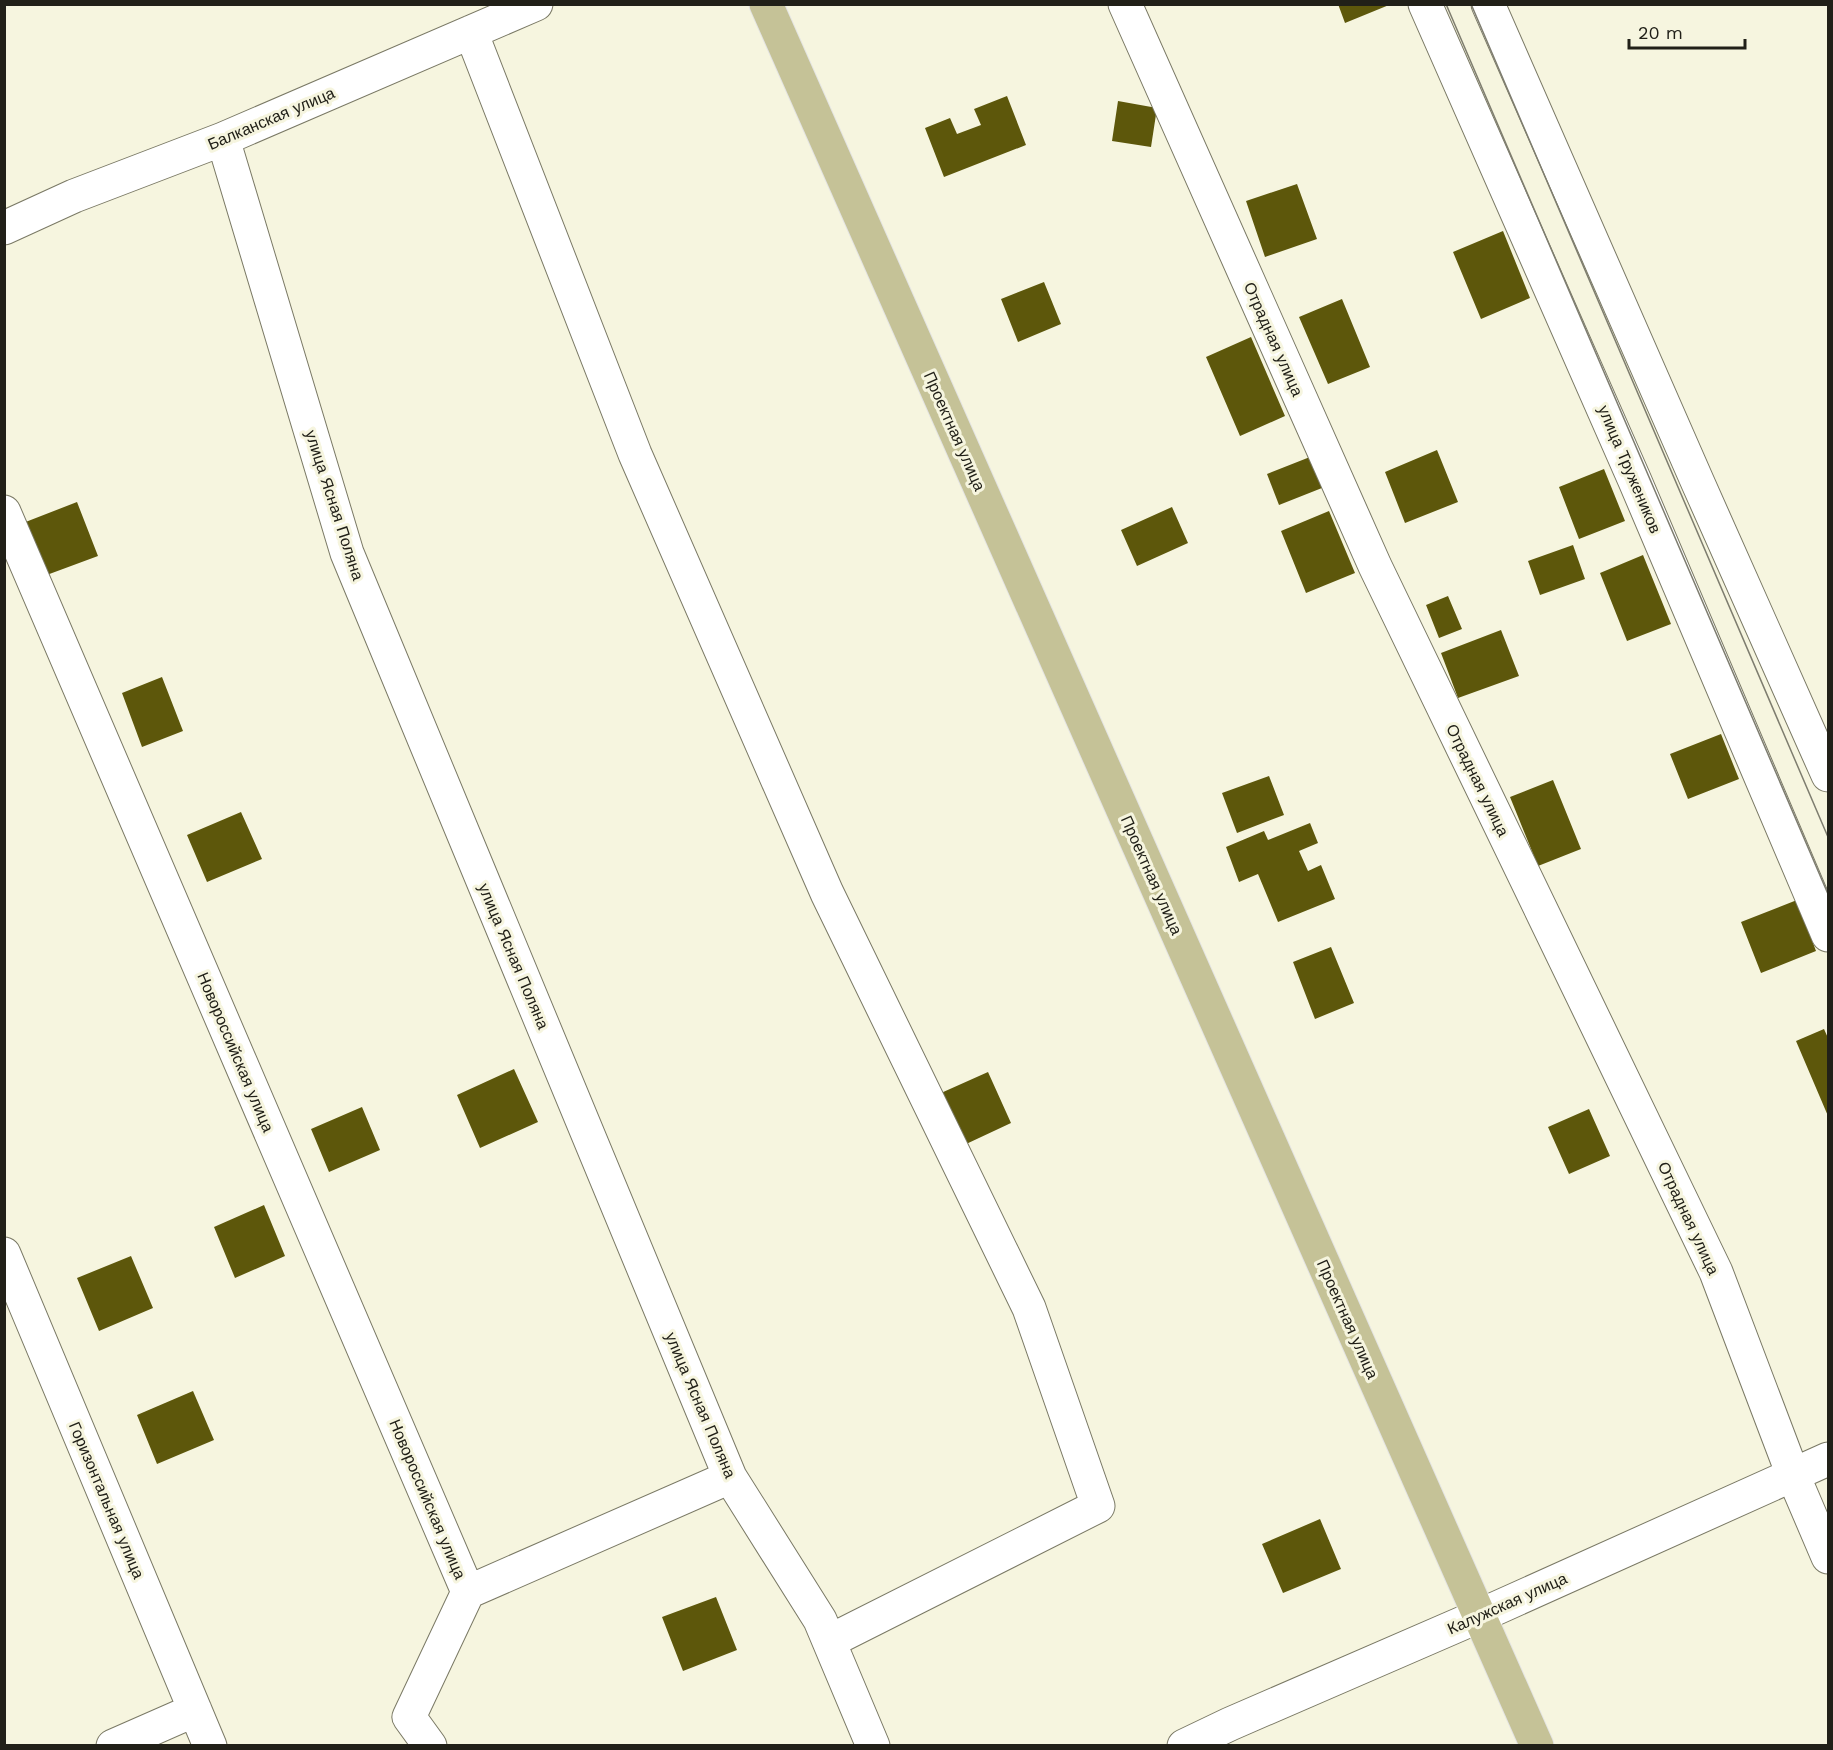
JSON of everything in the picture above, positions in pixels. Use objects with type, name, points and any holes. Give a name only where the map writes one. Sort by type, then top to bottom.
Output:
[{"type":"main road","name":"Проектная улица","points":[[766,4],[1537,1746]]},
{"type":"street","name":"Балканская улица","points":[[4,228],[74,196],[223,139],[536,4]]},
{"type":"street","name":"Отрадная улица","points":[[1125,4],[1375,566],[1716,1272],[1793,1475],[1828,1557]]},
{"type":"street","name":"улица Тружеников","points":[[1425,4],[1635,481],[1828,935]]},
{"type":"street","points":[[1488,4],[1828,776]]},
{"type":"street","points":[[471,32],[635,454],[827,893],[1029,1308],[1098,1506],[830,1641]]},
{"type":"street","name":"улица Ясная Поляна","points":[[223,139],[347,553],[730,1477],[820,1620],[873,1746]]},
{"type":"street","name":"Новороссийская улица","points":[[4,512],[468,1592]]},
{"type":"street","name":"Горизонтальная улица","points":[[4,1254],[210,1746]]},
{"type":"street","name":"Калужская улица","points":[[1184,1746],[1235,1735],[1479,1616],[1828,1459]]},
{"type":"street","points":[[430,1746],[410,1717],[468,1592],[730,1477]]},
{"type":"street","points":[[113,1746],[195,1710]]},
{"type":"building","points":[[1338,4],[1389,4],[1389,5],[1345,23]]},
{"type":"building","points":[[1007,96],[1026,145],[944,177],[925,128],[950,118],[957,134],[981,125],[974,109]]},
{"type":"building","points":[[1118,101],[1157,108],[1151,147],[1112,141]]},
{"type":"building","points":[[1297,184],[1317,239],[1265,257],[1246,201]]},
{"type":"building","points":[[1503,231],[1530,298],[1481,319],[1453,252]]},
{"type":"building","points":[[1044,282],[1061,324],[1018,342],[1001,299]]},
{"type":"building","points":[[1342,299],[1370,367],[1328,384],[1299,317]]},
{"type":"building","points":[[1251,337],[1285,416],[1240,436],[1206,357]]},
{"type":"building","points":[[1437,450],[1458,502],[1405,523],[1385,472]]},
{"type":"building","points":[[1315,455],[1327,486],[1279,505],[1267,474]]},
{"type":"building","points":[[1604,469],[1625,521],[1579,539],[1559,487]]},
{"type":"building","points":[[77,502],[98,556],[44,576],[23,523]]},
{"type":"building","points":[[1172,507],[1188,543],[1137,566],[1121,530]]},
{"type":"building","points":[[1329,511],[1355,573],[1306,593],[1281,531]]},
{"type":"building","points":[[1573,545],[1585,579],[1540,595],[1528,561]]},
{"type":"building","points":[[1643,555],[1671,624],[1627,641],[1600,573]]},
{"type":"building","points":[[1448,596],[1462,629],[1439,638],[1426,605]]},
{"type":"building","points":[[1501,630],[1519,676],[1458,698],[1441,653]]},
{"type":"building","points":[[162,677],[183,731],[142,747],[122,693]]},
{"type":"building","points":[[1721,734],[1739,779],[1688,799],[1670,754]]},
{"type":"building","points":[[1269,776],[1284,815],[1237,833],[1222,793]]},
{"type":"building","points":[[1553,780],[1581,849],[1538,866],[1510,797]]},
{"type":"building","points":[[241,812],[262,859],[207,882],[187,835]]},
{"type":"building","points":[[1310,823],[1318,843],[1299,851],[1308,871],[1321,865],[1335,899],[1278,922],[1258,874],[1239,882],[1226,847],[1264,831],[1268,840]]},
{"type":"building","points":[[1797,900],[1816,951],[1761,973],[1741,922]]},
{"type":"building","points":[[1331,947],[1354,1003],[1315,1019],[1293,962]]},
{"type":"building","points":[[1824,1029],[1828,1038],[1828,1116],[1796,1041]]},
{"type":"building","points":[[514,1069],[538,1122],[480,1148],[457,1095]]},
{"type":"building","points":[[988,1072],[1011,1123],[964,1145],[941,1093]]},
{"type":"building","points":[[362,1107],[380,1150],[329,1172],[311,1129]]},
{"type":"building","points":[[1589,1109],[1610,1156],[1569,1174],[1548,1127]]},
{"type":"building","points":[[264,1205],[285,1256],[235,1278],[214,1227]]},
{"type":"building","points":[[131,1256],[153,1308],[99,1331],[77,1278]]},
{"type":"building","points":[[193,1391],[214,1440],[157,1464],[137,1415]]},
{"type":"building","points":[[1320,1519],[1341,1569],[1283,1593],[1262,1544]]},
{"type":"building","points":[[716,1597],[737,1650],[683,1671],[662,1617]]},
{"type":"tram line","points":[[1446,4],[1828,894]]},
{"type":"tram line","points":[[1471,4],[1828,837]]}]
